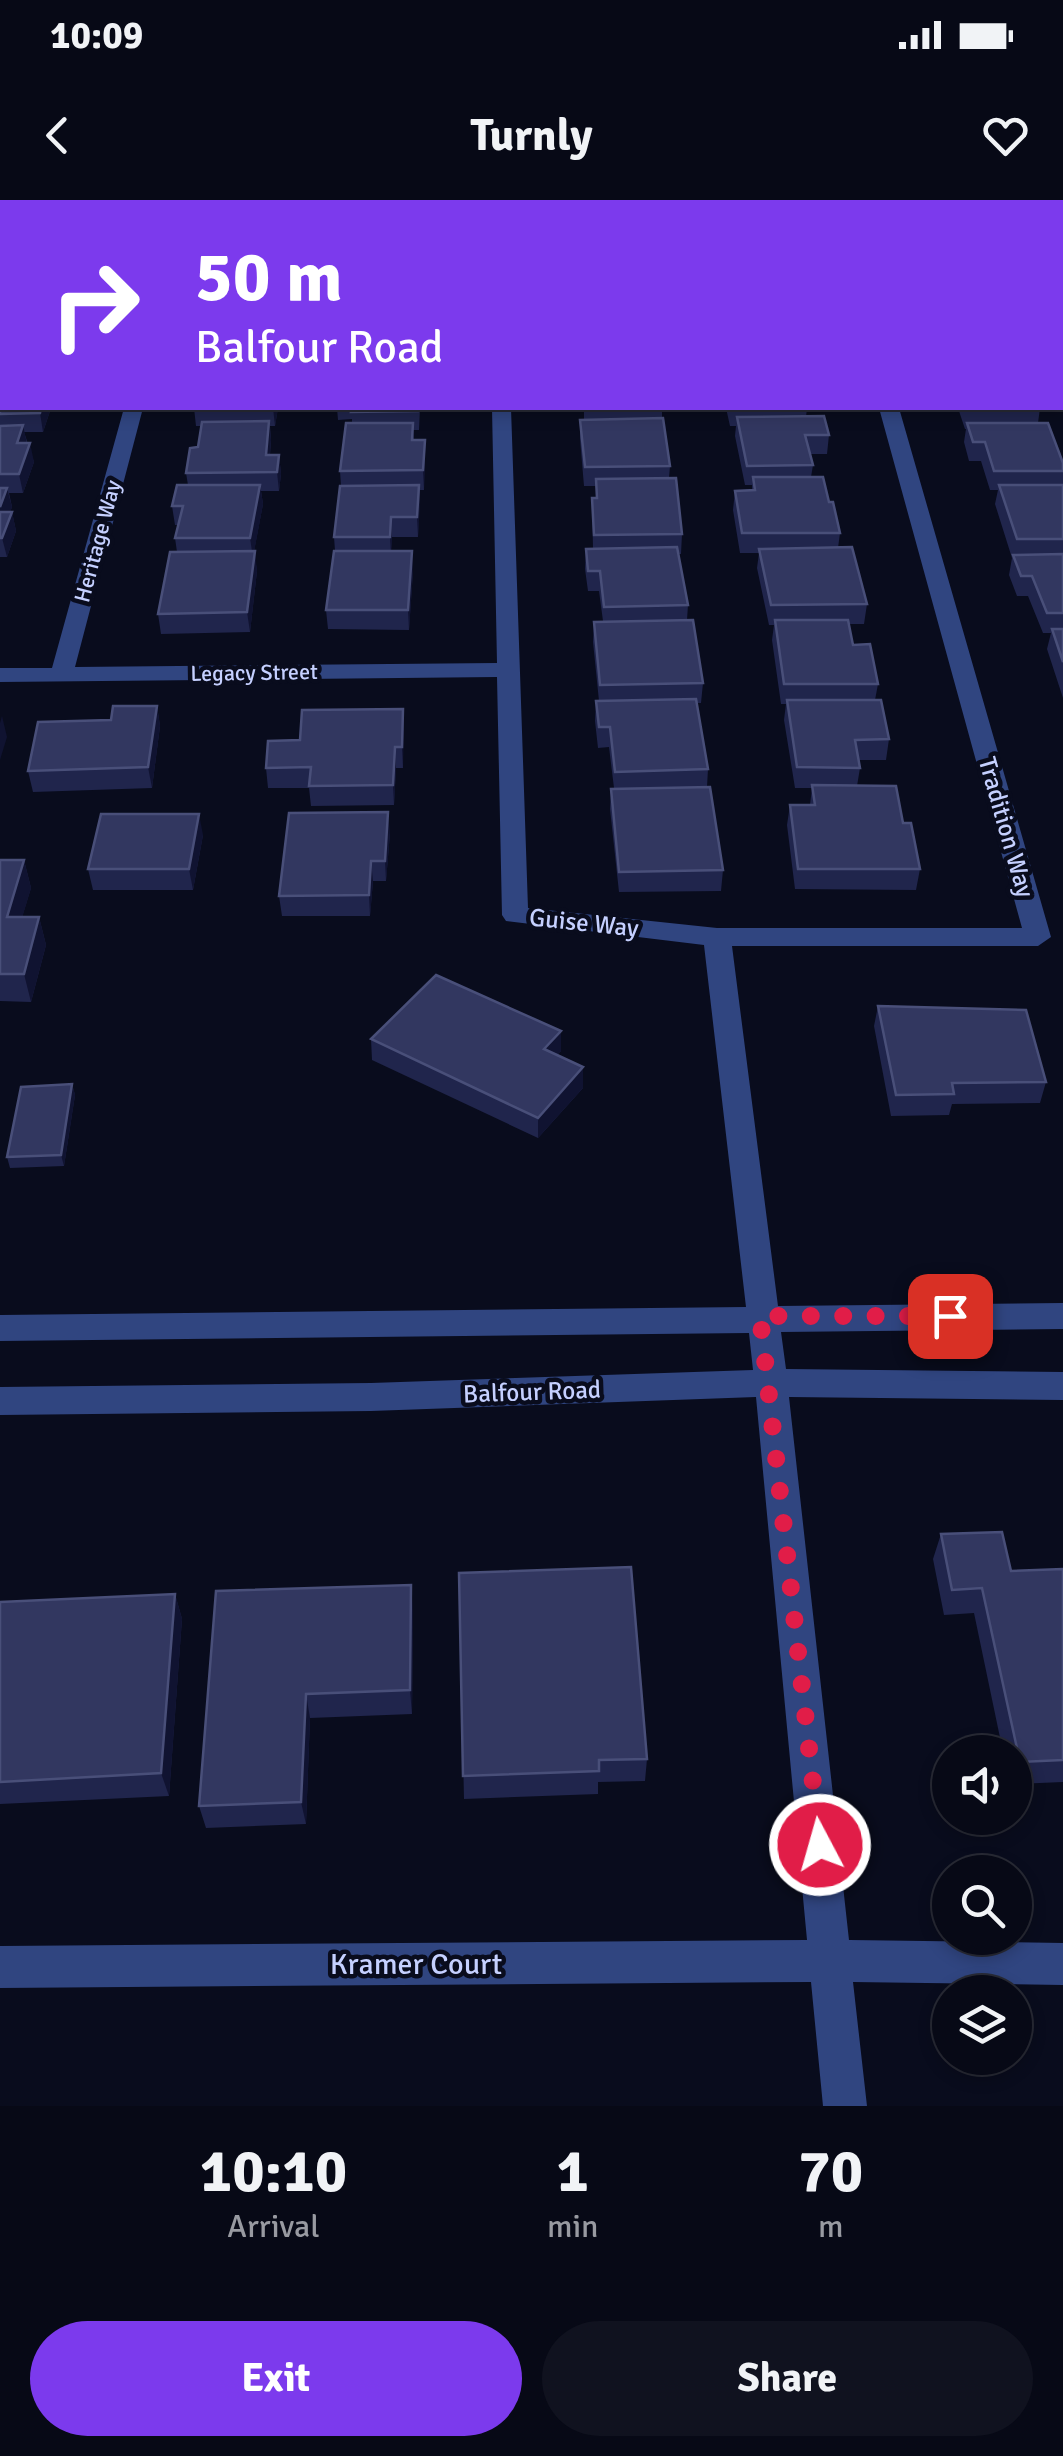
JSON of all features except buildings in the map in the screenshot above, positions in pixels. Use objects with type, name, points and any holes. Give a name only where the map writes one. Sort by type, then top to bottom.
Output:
[{"type":"street","name":"Heritage Way","points":[[62,674],[131,410]]},
{"type":"street","name":"Guise Way","points":[[502,410],[515,915],[717,937]]},
{"type":"street","name":"Tradition Way","points":[[717,937],[1038,937],[889,410]]},
{"type":"street","name":"Legacy Street","points":[[0,675],[508,670]]},
{"type":"street","points":[[717,937],[771,1383],[845,2106]]},
{"type":"street","points":[[0,1328],[760,1316],[1063,1316]]},
{"type":"street","name":"Balfour Road","points":[[0,1401],[371,1397],[771,1383],[1063,1386]]},
{"type":"street","name":"Kramer Court","points":[[0,1967],[833,1960],[1063,1964]]},
{"type":"route","points":[[820,1845],[771,1383],[760,1316],[950,1316]]}]
